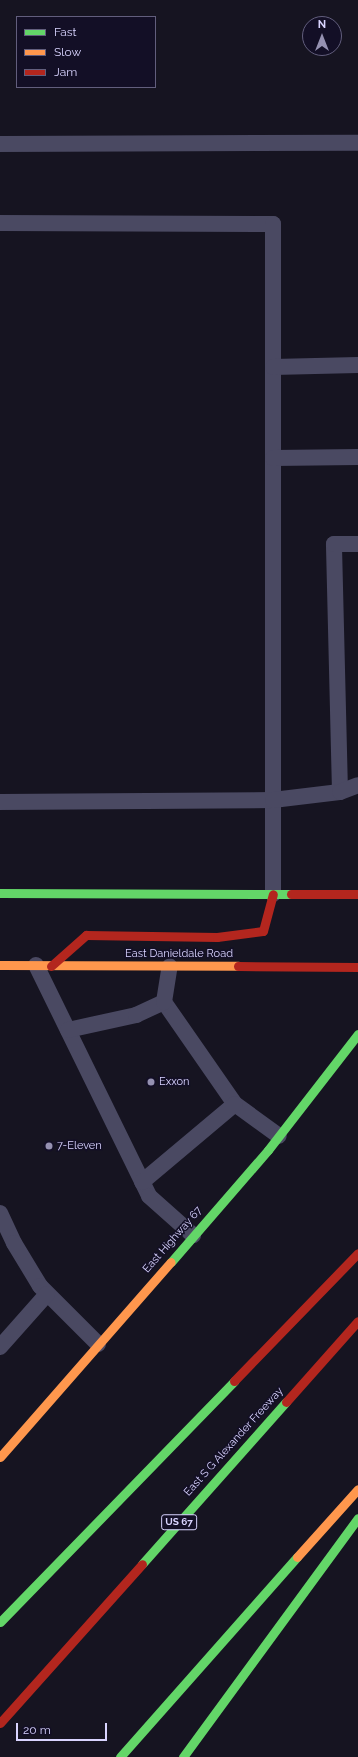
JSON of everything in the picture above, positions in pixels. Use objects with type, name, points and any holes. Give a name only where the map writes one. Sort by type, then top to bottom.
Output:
[{"type":"main road","points":[[0,893],[358,894]]},
{"type":"main road","points":[[44,966],[86,935],[217,937],[263,931],[273,894]]},
{"type":"main road","name":"East Danieldale Road","points":[[0,965],[358,967]]},
{"type":"main road","name":"East Highway 67","points":[[0,1457],[279,1136],[358,1034]]},
{"type":"main road","points":[[0,1622],[358,1253]]},
{"type":"main road","name":"East S G Alexander Freeway","points":[[0,1723],[358,1321]]},
{"type":"main road","points":[[120,1757],[358,1489]]},
{"type":"main road","points":[[183,1757],[358,1518]]},
{"type":"lane","points":[[0,144],[358,142]]},
{"type":"lane","points":[[0,222],[273,224],[273,894]]},
{"type":"lane","points":[[273,367],[358,365]]},
{"type":"lane","points":[[273,458],[358,457]]},
{"type":"lane","points":[[340,792],[334,544],[358,544]]},
{"type":"lane","points":[[0,802],[273,800],[340,792],[358,785]]},
{"type":"lane","points":[[44,966],[68,1030],[149,1196],[193,1235]]},
{"type":"lane","points":[[170,966],[164,1002],[235,1104],[279,1136]]},
{"type":"lane","points":[[68,1030],[136,1014],[164,1002]]},
{"type":"lane","points":[[142,1182],[235,1104]]},
{"type":"lane","points":[[0,1213],[14,1243],[47,1294],[98,1344]]},
{"type":"lane","points":[[0,1347],[47,1294]]},
{"type":"traffic: fast","points":[[0,893],[291,894]]},
{"type":"traffic: fast","points":[[171,1262],[268,1150],[358,1034]]},
{"type":"traffic: fast","points":[[0,1622],[234,1381]]},
{"type":"traffic: fast","points":[[142,1564],[286,1402]]},
{"type":"traffic: fast","points":[[183,1757],[358,1518]]},
{"type":"traffic: fast","points":[[120,1757],[297,1557]]},
{"type":"traffic: slow","points":[[0,965],[238,966]]},
{"type":"traffic: slow","points":[[0,1457],[171,1262]]},
{"type":"traffic: slow","points":[[297,1557],[358,1489]]},
{"type":"traffic: jam","points":[[51,966],[86,935],[217,937],[263,931],[273,894]]},
{"type":"traffic: jam","points":[[291,894],[358,894]]},
{"type":"traffic: jam","points":[[238,966],[358,967]]},
{"type":"traffic: jam","points":[[234,1381],[358,1253]]},
{"type":"traffic: jam","points":[[286,1402],[358,1321]]},
{"type":"traffic: jam","points":[[0,1723],[142,1564]]},
{"type":"place","name":"Exxon","points":[[151,1082]]},
{"type":"place","name":"7-Eleven","points":[[49,1146]]}]
